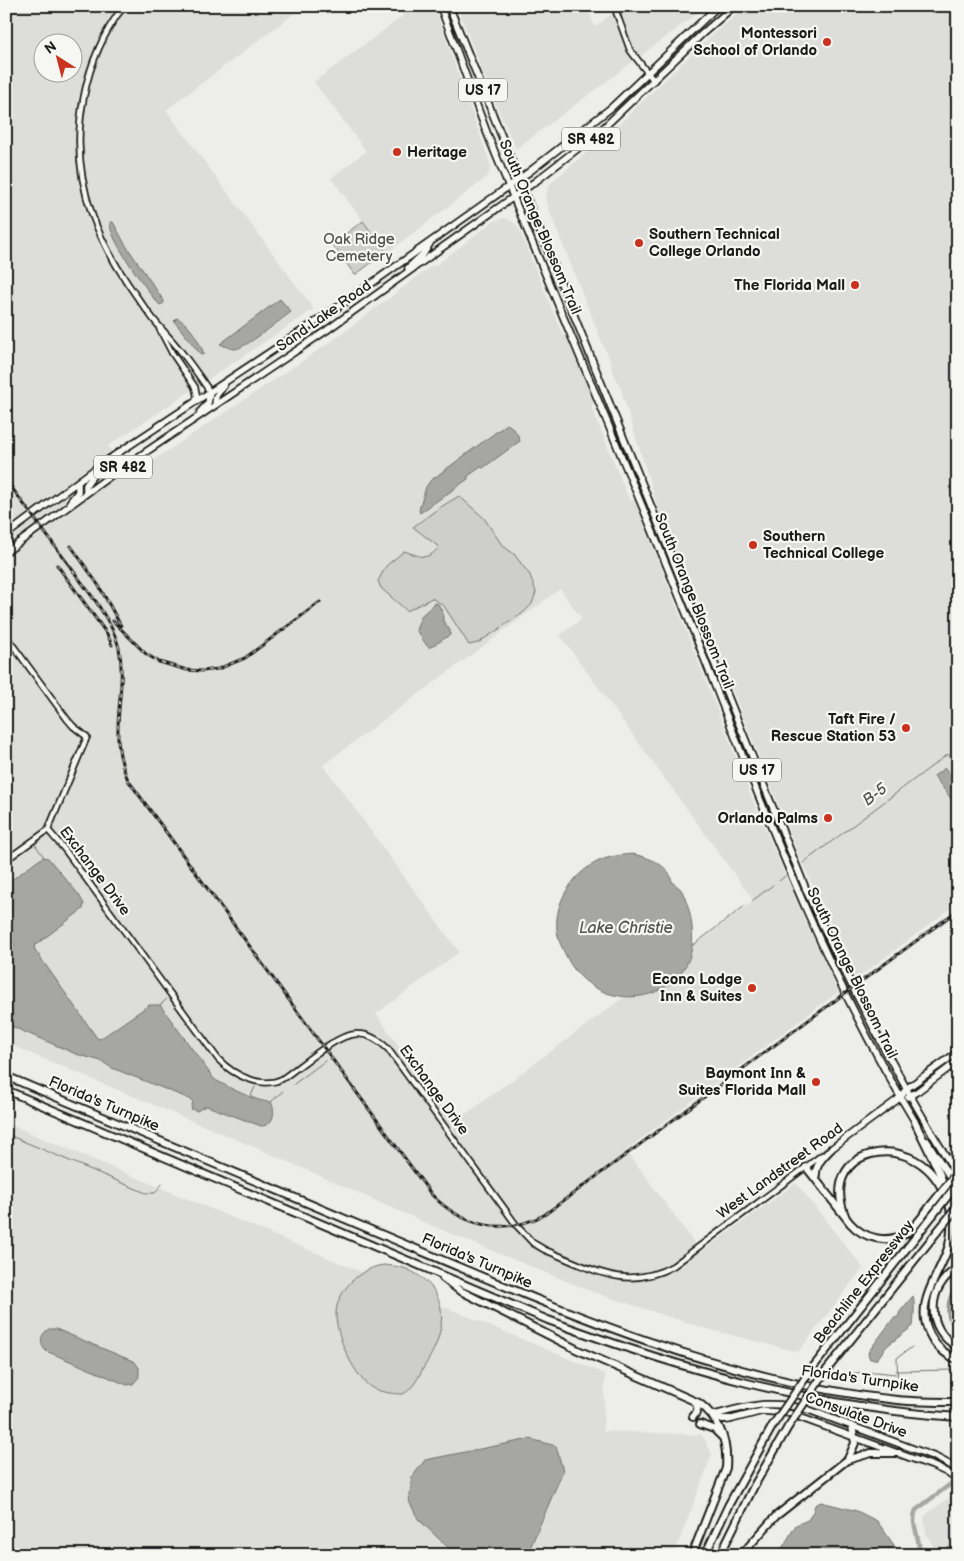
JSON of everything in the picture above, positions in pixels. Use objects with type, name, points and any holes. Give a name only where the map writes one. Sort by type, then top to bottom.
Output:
[{"type":"highway","name":"Florida's Turnpike","points":[[6,1076],[535,1300],[637,1338],[744,1371],[806,1384],[898,1400],[958,1402]]},
{"type":"highway","name":"Florida's Turnpike","points":[[6,1090],[548,1320],[594,1337],[709,1374],[774,1390],[904,1412],[958,1417]]},
{"type":"highway","points":[[915,1122],[945,1188],[950,1206],[951,1237],[926,1298],[924,1320],[934,1343],[945,1353],[958,1360]]},
{"type":"highway","points":[[816,1181],[816,1169],[820,1161],[831,1149]]},
{"type":"highway","points":[[846,1218],[840,1201],[840,1188],[844,1176],[852,1164],[876,1152],[895,1152],[908,1156],[920,1163],[934,1176],[946,1200],[948,1234],[940,1264]]},
{"type":"highway","points":[[806,1167],[855,1228],[864,1235],[881,1239],[892,1238],[910,1230],[958,1171]]},
{"type":"highway","name":"Beachline Expressway","points":[[705,1555],[728,1506],[773,1425],[810,1371],[958,1183]]},
{"type":"highway","name":"Beachline Expressway","points":[[720,1555],[760,1474],[788,1427],[825,1372],[958,1206]]},
{"type":"highway","points":[[958,1268],[946,1276],[939,1285],[933,1309],[940,1331],[947,1340],[958,1347]]},
{"type":"highway","points":[[432,1270],[458,1290],[570,1345],[699,1402],[723,1422],[727,1456],[726,1468],[692,1555]]},
{"type":"highway","points":[[691,1398],[698,1409],[693,1417]]},
{"type":"highway","points":[[700,1424],[716,1431],[725,1444]]},
{"type":"highway","points":[[741,1555],[776,1516],[847,1460],[854,1448],[855,1437],[852,1426]]},
{"type":"highway","points":[[847,1460],[871,1453],[899,1453]]},
{"type":"main road","name":"South Orange Blossom Trail","points":[[440,6],[481,118],[582,359],[783,856],[821,942],[866,1034],[915,1122],[958,1190]]},
{"type":"main road","name":"South Orange Blossom Trail","points":[[449,6],[789,849],[852,988],[906,1089],[958,1176]]},
{"type":"main road","name":"Sand Lake Road","points":[[6,535],[104,463],[344,303],[519,179],[596,121],[718,6]]},
{"type":"main road","points":[[718,6],[724,14]]},
{"type":"main road","name":"Sand Lake Road","points":[[6,552],[86,493],[327,330],[514,198],[599,132],[734,6]]},
{"type":"main road","points":[[390,286],[424,253],[430,241]]},
{"type":"main road","points":[[215,405],[216,396],[230,378]]},
{"type":"main road","points":[[188,424],[204,409],[210,398],[210,392]]},
{"type":"main road","points":[[86,493],[86,485],[89,480],[104,463]]},
{"type":"main road","points":[[60,512],[78,492],[78,482]]},
{"type":"main road","points":[[821,942],[832,954],[836,955]]},
{"type":"main road","name":"West Landstreet Road","points":[[831,1149],[901,1097],[906,1089],[958,1052]]},
{"type":"main road","points":[[901,1097],[910,1096],[958,1062]]},
{"type":"main road","points":[[723,1422],[730,1414],[772,1404]]},
{"type":"main road","name":"Consulate Drive","points":[[713,1415],[750,1405],[792,1405],[935,1457],[958,1470]]},
{"type":"main road","name":"Consulate Drive","points":[[723,1422],[763,1411],[775,1411],[803,1417],[933,1466],[958,1480]]},
{"type":"street","points":[[124,6],[104,38],[85,88],[80,129],[81,171],[91,214],[105,245],[114,263],[154,320],[172,353],[195,387],[197,396],[195,402]]},
{"type":"street","points":[[614,6],[630,50],[654,81]]},
{"type":"street","points":[[154,320],[178,347],[210,392]]},
{"type":"street","points":[[6,636],[73,726],[87,737],[48,830],[6,860]]},
{"type":"street","name":"Exchange Drive","points":[[48,830],[65,850],[213,1052],[226,1067],[258,1082],[274,1083],[335,1041],[357,1034],[369,1036],[388,1049],[517,1226],[534,1243],[545,1250],[621,1278],[648,1276],[673,1266]]},
{"type":"street","name":"West Landstreet Road","points":[[673,1266],[831,1149]]},
{"type":"shaded area","points":[[6,6],[304,6],[166,110],[314,309],[108,446],[130,476],[332,341],[494,221],[504,218],[516,224],[563,336],[567,333],[594,403],[591,406],[630,502],[634,499],[753,801],[838,992],[626,1150],[701,1252],[796,1183],[863,1268],[798,1352],[700,1327],[593,1292],[451,1234],[266,1152],[6,1043]],"holes":[[[560,589],[582,619],[560,635],[754,901],[454,1123],[376,1014],[459,952],[323,765]]]},
{"type":"shaded area","points":[[396,6],[434,6],[491,166],[489,174],[482,181],[387,253],[331,178],[366,151],[314,82],[403,16]]},
{"type":"shaded area","points":[[457,6],[586,6],[595,27],[622,6],[707,6],[516,149],[492,96]]},
{"type":"shaded area","name":"The Florida Mall","points":[[746,6],[958,6],[958,903],[856,979],[799,856],[710,634],[712,627],[690,587],[659,511],[621,390],[611,367],[612,363],[603,345],[546,199],[548,187],[555,179],[610,133],[700,46]]},
{"type":"shaded area","points":[[6,1123],[605,1374],[603,1431],[702,1435],[712,1454],[674,1555],[6,1555]]},
{"type":"shaded area","points":[[958,1491],[958,1555],[929,1555],[934,1547],[926,1533],[924,1516]]},
{"type":"green space","name":"Oak Ridge Cemetery","points":[[363,221],[386,252],[355,275],[332,244]]},
{"type":"green space","points":[[459,496],[484,518],[502,545],[514,554],[530,575],[536,592],[532,604],[523,613],[478,643],[469,645],[444,606],[432,598],[407,611],[381,588],[378,581],[386,566],[404,551],[419,556],[431,555],[435,552],[439,547],[413,527]]},
{"type":"green space","points":[[384,1265],[407,1269],[422,1278],[432,1288],[438,1299],[441,1312],[438,1339],[432,1353],[415,1382],[403,1394],[376,1390],[363,1380],[350,1361],[337,1326],[337,1306],[344,1291],[354,1279],[368,1269]]},
{"type":"water","points":[[110,222],[113,222],[125,244],[164,303],[160,305],[155,300],[128,262],[115,239]]},
{"type":"water","points":[[280,299],[291,312],[255,339],[240,347],[233,349],[220,344]]},
{"type":"water","points":[[177,318],[186,324],[197,338],[204,354],[201,355],[174,321]]},
{"type":"water","points":[[507,424],[515,431],[520,441],[483,468],[481,467],[468,476],[468,479],[420,513],[419,510],[426,487],[430,481]]},
{"type":"water","points":[[435,603],[438,604],[443,613],[443,621],[450,630],[450,635],[428,647],[416,630],[421,616]]},
{"type":"water","points":[[945,768],[958,785],[958,808],[934,776]]},
{"type":"water","name":"Lake Christie","points":[[633,854],[648,858],[661,865],[669,873],[673,883],[681,890],[691,918],[692,944],[688,961],[679,975],[668,985],[655,992],[625,997],[609,994],[595,988],[578,974],[569,962],[560,943],[557,919],[559,906],[564,895],[579,875],[603,859]]},
{"type":"water","points":[[43,857],[48,858],[79,895],[84,904],[83,909],[34,946],[35,950],[97,1038],[100,1039],[149,1005],[160,1005],[214,1079],[251,1097],[271,1102],[273,1117],[269,1124],[261,1126],[207,1106],[198,1111],[191,1109],[193,1102],[190,1099],[112,1068],[101,1061],[76,1054],[6,1024],[6,954],[15,945],[6,930],[6,884]]},
{"type":"water","points":[[958,1283],[958,1332],[948,1318],[947,1309],[948,1299]]},
{"type":"water","points":[[913,1296],[913,1326],[887,1346],[877,1359],[870,1359],[869,1351],[893,1319],[899,1316],[899,1313]]},
{"type":"water","points":[[49,1329],[56,1329],[135,1362],[139,1368],[139,1377],[133,1384],[127,1385],[46,1351],[41,1339]]},
{"type":"water","points":[[530,1439],[556,1446],[563,1471],[527,1555],[456,1555],[418,1519],[409,1501],[412,1477],[425,1460]]},
{"type":"water","points":[[821,1502],[857,1511],[877,1521],[901,1555],[778,1555],[796,1525],[808,1520],[815,1505]]},
{"type":"waterway","name":"B-5","points":[[803,863],[948,754],[958,767]]},
{"type":"waterway","points":[[34,843],[44,857]]},
{"type":"waterway","name":"B-5","points":[[779,881],[785,876]]},
{"type":"waterway","name":"B-5","points":[[752,901],[773,885]]},
{"type":"waterway","name":"B-5","points":[[692,946],[746,905]]},
{"type":"waterway","points":[[160,1005],[167,999]]},
{"type":"waterway","points":[[294,1084],[325,1061]]},
{"type":"waterway","points":[[251,1096],[255,1087]]},
{"type":"waterway","points":[[271,1102],[283,1091]]},
{"type":"waterway","points":[[6,1134],[146,1193],[155,1193],[163,1183]]},
{"type":"waterway","points":[[898,1385],[897,1358],[912,1347]]},
{"type":"waterway","points":[[896,1371],[958,1370]]},
{"type":"waterway","points":[[850,1380],[852,1373],[876,1372],[896,1374]]},
{"type":"waterway","points":[[918,1555],[919,1544],[914,1521],[916,1510],[952,1483]]},
{"type":"railway","points":[[6,480],[97,603],[115,636],[121,665],[119,746],[128,780],[431,1194],[443,1205],[470,1221],[484,1225],[514,1225],[544,1215],[958,910]]},
{"type":"railway","points":[[71,546],[99,586],[121,626]]},
{"type":"railway","points":[[57,565],[107,634],[112,645]]},
{"type":"railway","points":[[113,621],[146,654],[159,662],[187,670],[203,671],[218,669],[245,658],[320,602]]},
{"type":"place","name":"Montessori School of Orlando","points":[[827,42]]},
{"type":"place","name":"Heritage","points":[[397,152]]},
{"type":"place","name":"Southern Technical College Orlando","points":[[639,243]]},
{"type":"place","name":"The Florida Mall","points":[[855,285]]},
{"type":"place","name":"Southern Technical College","points":[[753,545]]},
{"type":"place","name":"Taft Fire / Rescue Station 53","points":[[906,728]]},
{"type":"place","name":"Orlando Palms","points":[[828,818]]},
{"type":"place","name":"Econo Lodge Inn & Suites","points":[[752,988]]},
{"type":"place","name":"Baymont Inn & Suites Florida Mall","points":[[816,1082]]}]
